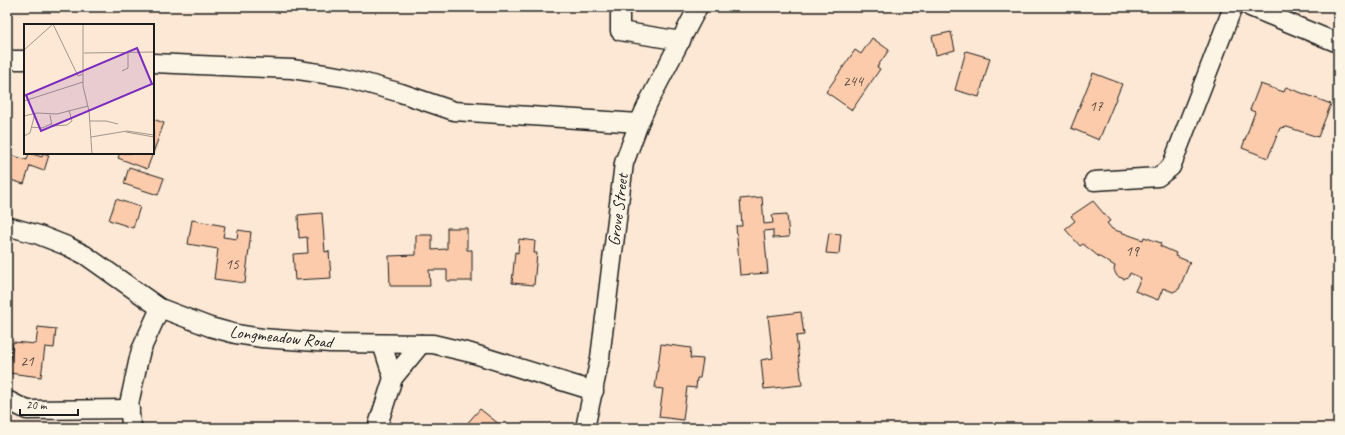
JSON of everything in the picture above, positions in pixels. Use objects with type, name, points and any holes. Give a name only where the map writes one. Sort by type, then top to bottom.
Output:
[{"type":"street","points":[[620,7],[620,31],[681,41]]},
{"type":"street","name":"Grove Street","points":[[584,428],[594,391],[600,358],[624,163],[639,123],[698,7]]},
{"type":"street","points":[[1094,181],[1158,176],[1171,168],[1233,7]]},
{"type":"street","points":[[1250,7],[1338,42]]},
{"type":"street","points":[[7,60],[24,60]]},
{"type":"street","points":[[154,63],[292,69],[344,77],[401,93],[454,111],[639,123]]},
{"type":"street","name":"Longmeadow Road","points":[[9,229],[39,235],[67,246],[85,255],[160,308],[210,327],[236,334],[295,341],[330,343],[433,344],[472,353],[594,391]]},
{"type":"street","points":[[133,428],[131,424],[130,404],[141,350],[160,308]]},
{"type":"street","points":[[382,344],[393,378]]},
{"type":"street","points":[[377,428],[393,378],[421,344]]},
{"type":"street","points":[[7,400],[27,410],[130,409]]},
{"type":"building","points":[[951,32],[955,50],[936,55],[932,36]]},
{"type":"building","points":[[872,38],[889,50],[877,67],[880,69],[852,110],[826,92],[855,50],[861,54]]},
{"type":"building","points":[[966,51],[990,58],[979,97],[955,90]]},
{"type":"building","points":[[1093,73],[1122,84],[1099,140],[1071,128]]},
{"type":"building","points":[[1260,84],[1284,92],[1286,87],[1331,104],[1318,137],[1287,127],[1280,128],[1268,158],[1242,148],[1255,112],[1250,110]]},
{"type":"building","points":[[154,119],[164,123],[154,150]]},
{"type":"building","points":[[7,154],[27,160],[29,154],[42,157],[43,154],[49,155],[44,171],[30,166],[24,184],[7,179]]},
{"type":"building","points":[[120,154],[153,154],[147,169],[118,158]]},
{"type":"building","points":[[129,167],[164,178],[158,195],[124,184]]},
{"type":"building","points":[[762,197],[764,224],[773,223],[772,215],[787,214],[789,237],[773,238],[773,230],[764,231],[768,273],[740,275],[736,226],[742,226],[740,199]]},
{"type":"building","points":[[116,199],[140,207],[133,228],[109,220]]},
{"type":"building","points":[[1093,201],[1110,221],[1107,223],[1112,229],[1143,240],[1144,237],[1161,243],[1160,246],[1176,253],[1175,256],[1190,262],[1179,289],[1173,292],[1163,288],[1158,300],[1135,291],[1141,278],[1130,273],[1129,276],[1124,279],[1117,276],[1114,270],[1115,266],[1098,256],[1083,244],[1080,246],[1065,229],[1075,221],[1071,216]]},
{"type":"building","points":[[322,213],[325,252],[329,251],[331,278],[295,280],[293,254],[308,253],[307,237],[299,238],[298,215]]},
{"type":"building","points":[[192,220],[225,226],[223,237],[237,239],[238,230],[251,232],[245,283],[214,279],[218,249],[188,244]]},
{"type":"building","points":[[447,228],[467,228],[467,250],[472,250],[472,281],[447,281],[447,270],[429,270],[430,286],[390,286],[389,256],[416,255],[416,235],[432,235],[432,250],[447,249]]},
{"type":"building","points":[[829,233],[841,234],[839,254],[826,253]]},
{"type":"building","points":[[519,239],[535,241],[534,253],[537,253],[534,285],[512,283],[515,252],[518,253]]},
{"type":"building","points":[[801,312],[804,335],[796,336],[802,385],[764,389],[761,360],[773,358],[768,316]]},
{"type":"building","points":[[38,327],[56,329],[54,348],[45,347],[41,377],[9,373],[13,342],[36,344]]},
{"type":"building","points":[[661,344],[691,348],[690,358],[703,359],[700,378],[697,378],[696,388],[687,387],[683,420],[659,417],[663,389],[655,388]]},
{"type":"building","points":[[480,409],[504,428],[463,428]]}]
